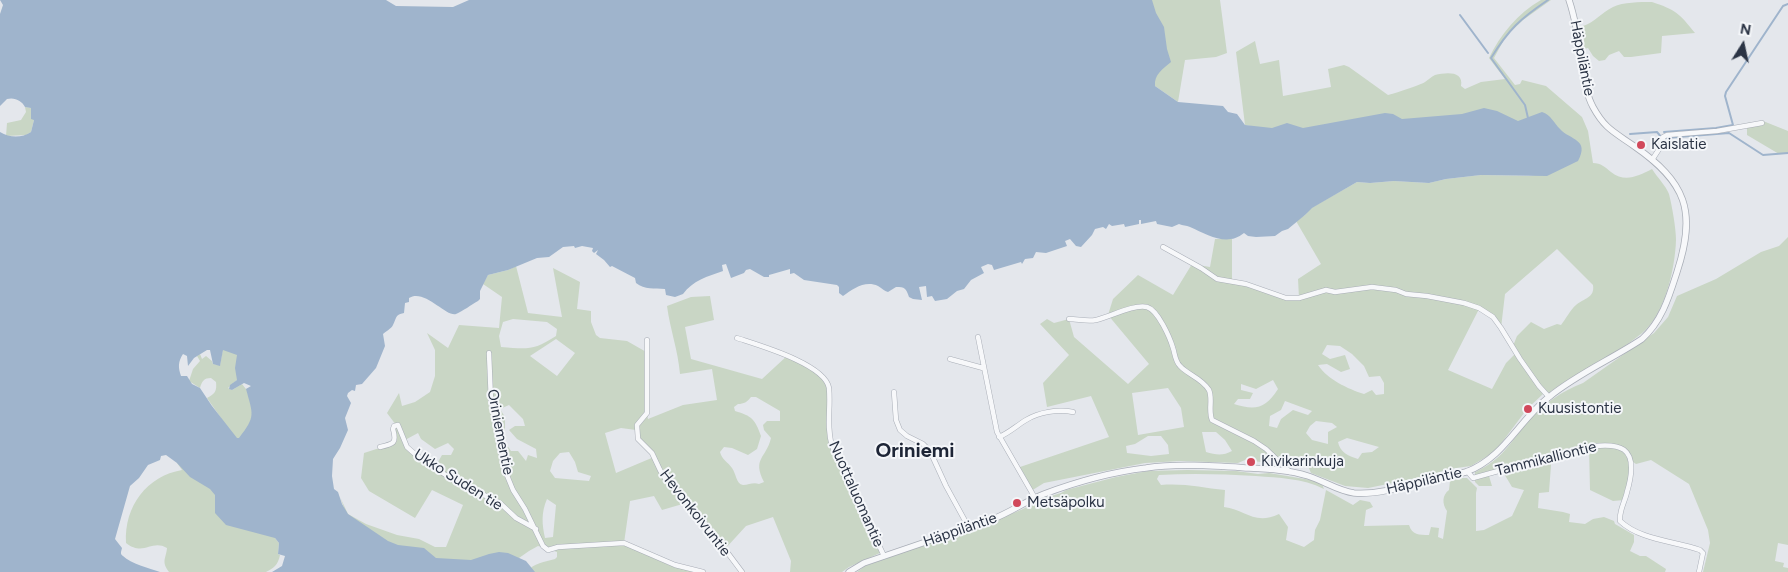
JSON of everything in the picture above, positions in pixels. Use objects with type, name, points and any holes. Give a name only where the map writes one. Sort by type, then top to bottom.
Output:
[{"type":"street","name":"Häppiläntie","points":[[849,572],[864,563],[969,528],[1012,511],[1035,498],[1083,482],[1146,468],[1161,466],[1228,467],[1291,472],[1307,476],[1342,490],[1361,493],[1382,491],[1467,471],[1492,458],[1504,447],[1524,420],[1549,397],[1642,339],[1654,327],[1667,302],[1686,241],[1682,194],[1676,184],[1652,160],[1607,128],[1592,105],[1585,81],[1575,19],[1569,0]]},
{"type":"street","points":[[1652,160],[1663,143],[1664,137],[1667,135],[1717,131],[1762,123]]},
{"type":"street","points":[[1163,247],[1217,279],[1246,284],[1286,298],[1298,298],[1326,290],[1335,292],[1372,287],[1464,303],[1479,308],[1493,317],[1520,359],[1549,397]]},
{"type":"street","points":[[1069,319],[1096,320],[1135,309],[1150,308],[1168,333],[1180,366],[1202,381],[1208,390],[1211,401],[1210,414],[1212,420],[1254,441],[1266,449],[1291,472]]},
{"type":"street","points":[[978,337],[990,406],[998,437],[1035,498]]},
{"type":"street","name":"Nuottaluomantie","points":[[737,338],[793,358],[826,381],[828,387],[828,426],[832,446],[884,556]]},
{"type":"street","name":"Hevonkoivuntie","points":[[647,340],[647,413],[637,425],[638,439],[652,452],[666,480],[708,528],[742,572]]},
{"type":"street","name":"Oriniementie","points":[[489,353],[491,401],[504,468],[513,490],[536,529],[543,546],[548,550],[558,547],[624,543],[675,565],[703,572]]},
{"type":"street","points":[[950,358],[984,368]]},
{"type":"street","points":[[894,392],[896,420],[900,430],[923,444],[930,451],[946,486],[969,528]]},
{"type":"street","points":[[998,437],[1007,434],[1034,416],[1063,410],[1073,412]]},
{"type":"street","name":"Ukko Suden tie","points":[[380,447],[392,444],[396,436],[393,429],[394,426],[398,425],[407,447],[416,455],[450,478],[500,503],[516,518],[536,529]]},
{"type":"street","name":"Tammikalliontie","points":[[1467,471],[1473,478],[1580,448],[1620,446],[1628,454],[1631,468],[1629,486],[1619,515],[1620,521],[1642,534],[1700,550],[1702,553],[1699,572]]},
{"type":"green space","points":[[1104,0],[1220,0],[1227,53],[1216,57],[1185,60],[1178,102],[1155,86],[1154,81]]},
{"type":"green space","points":[[1541,0],[1551,0],[1523,20],[1506,36],[1494,58],[1515,85],[1520,84],[1522,80],[1546,86],[1582,117],[1588,131],[1593,163],[1626,178],[1637,176],[1652,169],[1669,194],[1676,235],[1671,277],[1662,304],[1649,326],[1641,334],[1619,350],[1547,394],[1540,388],[1543,394],[1527,409],[1500,445],[1491,454],[1471,466],[1449,469],[1427,476],[1368,488],[1345,486],[1311,473],[1308,466],[1282,460],[1276,456],[1261,462],[1245,460],[1238,463],[1181,461],[1145,463],[1044,483],[1031,491],[1017,468],[1109,437],[1091,396],[1047,407],[1043,383],[1069,355],[1040,324],[1047,319],[1054,323],[1069,319],[1074,337],[1128,384],[1149,364],[1108,315],[1113,299],[1138,275],[1173,295],[1192,264],[1210,267],[1215,239],[1232,239],[1232,282],[1286,298],[1299,298],[1298,279],[1321,264],[1296,221],[1311,208],[1357,182],[1394,181],[1429,183],[1481,175],[1535,176],[1245,125],[1236,52],[1255,41],[1260,64],[1279,60],[1283,96],[1331,87],[1328,69],[1344,65],[1388,95],[1425,82],[1435,75],[1445,73],[1457,75],[1460,78],[1461,86],[1465,89],[1481,82],[1505,79],[1489,58],[1510,25]],"holes":[[[1557,249],[1593,285],[1591,295],[1574,307],[1561,325],[1557,324],[1544,329],[1531,322],[1517,336],[1513,346],[1516,353],[1506,363],[1492,389],[1448,370],[1479,309],[1493,317],[1501,328],[1505,294]],[[1327,345],[1340,346],[1352,354],[1364,366],[1369,377],[1380,376],[1384,383],[1384,394],[1376,395],[1372,390],[1364,394],[1332,379],[1318,365],[1327,364],[1341,372],[1350,369],[1345,355],[1330,359],[1322,354]],[[1273,380],[1278,389],[1265,404],[1248,407],[1234,404],[1238,399],[1250,399],[1253,393],[1241,390],[1241,384],[1256,389]],[[1168,388],[1181,408],[1184,427],[1138,435],[1132,393]],[[1285,401],[1312,411],[1308,415],[1293,410],[1281,419],[1277,428],[1269,426],[1270,416],[1281,410]],[[1316,421],[1332,423],[1337,427],[1328,432],[1328,444],[1312,440],[1306,433]],[[1202,432],[1216,432],[1225,440],[1232,451],[1216,454],[1206,452]],[[1148,436],[1161,436],[1168,445],[1169,454],[1151,456],[1127,453],[1126,446],[1135,444]],[[1347,438],[1379,447],[1372,452],[1362,453],[1358,459],[1348,455],[1338,442]]]},
{"type":"green space","points":[[1652,2],[1667,7],[1676,13],[1695,33],[1662,36],[1661,53],[1624,57],[1619,51],[1609,55],[1605,60],[1599,61],[1588,48],[1584,49],[1583,26],[1617,5]]},
{"type":"green space","points":[[25,107],[32,108],[34,120],[31,132],[26,135],[6,136],[7,123],[21,120],[26,112]]},
{"type":"green space","points":[[1763,121],[1788,131],[1788,153],[1779,154],[1747,135],[1747,123]]},
{"type":"green space","points":[[1788,237],[1788,545],[1778,543],[1775,561],[1784,563],[1783,567],[1788,568],[1788,572],[1703,572],[1710,543],[1708,530],[1689,484],[1651,460],[1636,464],[1630,460],[1631,468],[1624,500],[1613,501],[1590,490],[1589,446],[1552,452],[1549,492],[1539,493],[1538,508],[1570,514],[1569,522],[1585,524],[1593,519],[1604,517],[1614,521],[1615,524],[1634,535],[1634,542],[1630,551],[1640,556],[1646,556],[1666,569],[1665,572],[857,572],[865,566],[994,521],[1041,499],[1066,490],[1148,471],[1187,470],[1269,473],[1311,480],[1322,484],[1324,489],[1316,485],[1290,479],[1219,474],[1159,475],[1157,479],[1161,485],[1186,485],[1225,490],[1224,507],[1256,518],[1279,514],[1288,527],[1286,540],[1304,547],[1314,540],[1326,490],[1353,505],[1360,500],[1370,502],[1373,507],[1366,510],[1364,526],[1409,525],[1414,533],[1425,535],[1429,535],[1431,527],[1439,528],[1438,537],[1443,539],[1447,511],[1444,500],[1445,494],[1449,490],[1450,481],[1467,478],[1477,488],[1476,531],[1484,530],[1512,516],[1524,490],[1512,487],[1503,472],[1489,476],[1492,486],[1479,486],[1475,482],[1475,472],[1499,456],[1540,409],[1553,399],[1583,383],[1654,333],[1668,317],[1677,296],[1716,279],[1761,252],[1779,246]]},
{"type":"green space","points":[[516,266],[528,313],[562,317],[553,268],[580,282],[577,309],[591,311],[591,322],[596,335],[600,338],[627,341],[648,353],[648,419],[683,405],[717,400],[712,369],[680,374],[667,306],[691,297],[710,296],[714,320],[685,327],[691,359],[762,379],[788,355],[822,377],[828,387],[829,437],[882,552],[842,572],[790,572],[791,561],[773,517],[746,526],[725,549],[686,503],[662,510],[654,496],[630,501],[624,543],[669,565],[694,572],[527,572],[536,565],[557,557],[557,552],[538,546],[499,572],[392,549],[347,516],[340,497],[348,514],[366,524],[397,535],[419,539],[435,547],[446,547],[463,505],[432,490],[415,518],[369,491],[361,478],[364,453],[392,444],[396,425],[387,413],[399,393],[402,406],[415,402],[430,392],[435,376],[435,350],[427,333],[448,348],[459,325],[499,328],[502,297],[483,284],[488,275]],"holes":[[[513,319],[547,322],[557,329],[556,336],[530,348],[501,347],[499,336],[503,322]],[[556,339],[575,353],[557,376],[530,356]],[[751,397],[756,397],[780,411],[780,421],[767,421],[763,425],[764,430],[771,438],[759,468],[764,482],[743,485],[739,483],[733,470],[720,452],[724,447],[732,448],[748,455],[757,449],[761,436],[757,426],[752,419],[735,411],[734,407]],[[509,405],[523,419],[525,426],[515,426],[509,430],[517,439],[536,449],[537,458],[528,455],[526,461],[518,451],[511,451],[505,442],[505,417],[500,409]],[[621,428],[636,430],[640,441],[654,457],[616,473],[605,433]],[[418,433],[421,439],[435,449],[448,443],[454,449],[451,455],[442,455],[438,462],[446,474],[407,447],[405,440]],[[569,452],[578,472],[591,476],[589,481],[555,478],[550,471],[553,461],[560,453]],[[547,499],[556,505],[553,537],[545,538],[544,509]]]},
{"type":"green space","points":[[238,346],[237,380],[228,388],[232,390],[242,384],[246,389],[251,387],[275,538],[279,543],[278,554],[280,555],[275,566],[266,572],[169,572],[165,562],[167,548],[156,545],[138,548],[126,543],[126,529],[129,517],[140,495],[148,486],[169,473],[182,470],[177,463],[221,418],[207,398],[215,392],[216,382],[211,378],[205,379],[200,388],[189,381],[193,369],[200,361],[197,356],[200,354],[202,359],[206,356],[213,364],[220,365],[223,349]]},
{"type":"water","points":[[0,0],[386,0],[396,6],[453,7],[469,0],[1152,0],[1156,13],[1164,27],[1171,62],[1156,78],[1155,86],[1178,102],[1223,106],[1228,112],[1237,114],[1245,125],[1272,128],[1287,123],[1303,128],[1385,113],[1393,114],[1402,119],[1462,114],[1484,108],[1497,111],[1518,121],[1542,112],[1550,117],[1564,133],[1577,141],[1582,148],[1578,161],[1547,176],[1481,175],[1429,183],[1394,181],[1357,182],[1312,208],[1288,229],[1275,236],[1256,237],[1248,236],[1244,233],[1238,237],[1224,239],[1211,236],[1189,226],[1179,224],[1172,227],[1157,224],[1156,221],[1141,224],[1141,220],[1139,220],[1139,224],[1125,227],[1124,224],[1112,226],[1109,224],[1106,229],[1103,227],[1095,229],[1081,247],[1076,246],[1070,239],[1065,241],[1067,246],[1046,253],[1036,252],[1033,258],[1025,259],[1022,264],[1021,262],[994,270],[992,265],[988,264],[981,267],[984,273],[971,280],[964,289],[957,291],[947,299],[935,301],[932,296],[927,297],[926,286],[919,287],[922,300],[909,297],[903,288],[896,287],[888,292],[873,284],[859,286],[843,296],[839,293],[837,285],[804,280],[794,273],[790,274],[790,269],[764,277],[750,269],[731,278],[726,264],[722,265],[723,271],[701,280],[683,294],[675,297],[666,295],[665,289],[639,285],[636,283],[635,278],[612,266],[610,267],[596,254],[598,250],[594,253],[592,251],[593,248],[582,246],[575,248],[574,246],[563,247],[549,257],[537,258],[508,270],[488,275],[480,291],[480,299],[456,314],[452,314],[428,299],[415,296],[409,298],[409,302],[405,303],[404,313],[398,316],[392,326],[383,334],[385,346],[376,368],[362,384],[356,385],[355,391],[352,390],[348,393],[347,396],[351,403],[345,418],[348,430],[333,459],[332,476],[334,489],[338,492],[348,514],[388,541],[398,545],[424,548],[436,558],[471,560],[499,552],[508,553],[526,561],[535,572],[272,572],[282,566],[285,556],[278,554],[279,543],[275,538],[226,525],[215,513],[215,495],[210,489],[190,477],[177,463],[166,455],[161,456],[160,460],[148,465],[139,478],[130,486],[115,539],[122,548],[121,554],[126,559],[160,572],[0,572],[0,132],[12,136],[24,135],[31,132],[34,120],[31,119],[31,108],[25,107],[18,100],[7,99],[0,106],[0,14],[3,5]],"holes":[[[210,350],[213,364],[220,366],[223,350],[237,355],[235,368],[237,380],[230,385],[229,389],[232,390],[244,383],[251,386],[246,389],[252,415],[251,420],[239,438],[237,438],[212,406],[200,388],[192,384],[187,376],[181,376],[179,370],[183,354],[187,356],[188,366],[194,358]]]},
{"type":"waterway","points":[[1528,118],[1525,105],[1491,58],[1516,25],[1548,0]]},
{"type":"waterway","points":[[1664,132],[1733,125],[1725,96],[1726,92],[1783,6],[1788,4]]},
{"type":"waterway","points":[[1460,15],[1488,53]]},
{"type":"waterway","points":[[1630,134],[1657,132],[1662,138]]},
{"type":"waterway","points":[[1666,138],[1729,133],[1763,155],[1788,153]]},
{"type":"place","name":"Kaislatie","points":[[1641,145]]},
{"type":"place","name":"Kuusistontie","points":[[1528,409]]},
{"type":"place","name":"Kivikarinkuja","points":[[1251,462]]},
{"type":"place","name":"Metsäpolku","points":[[1017,503]]},
{"type":"district","name":"Oriniemi","points":[[915,451]]}]
